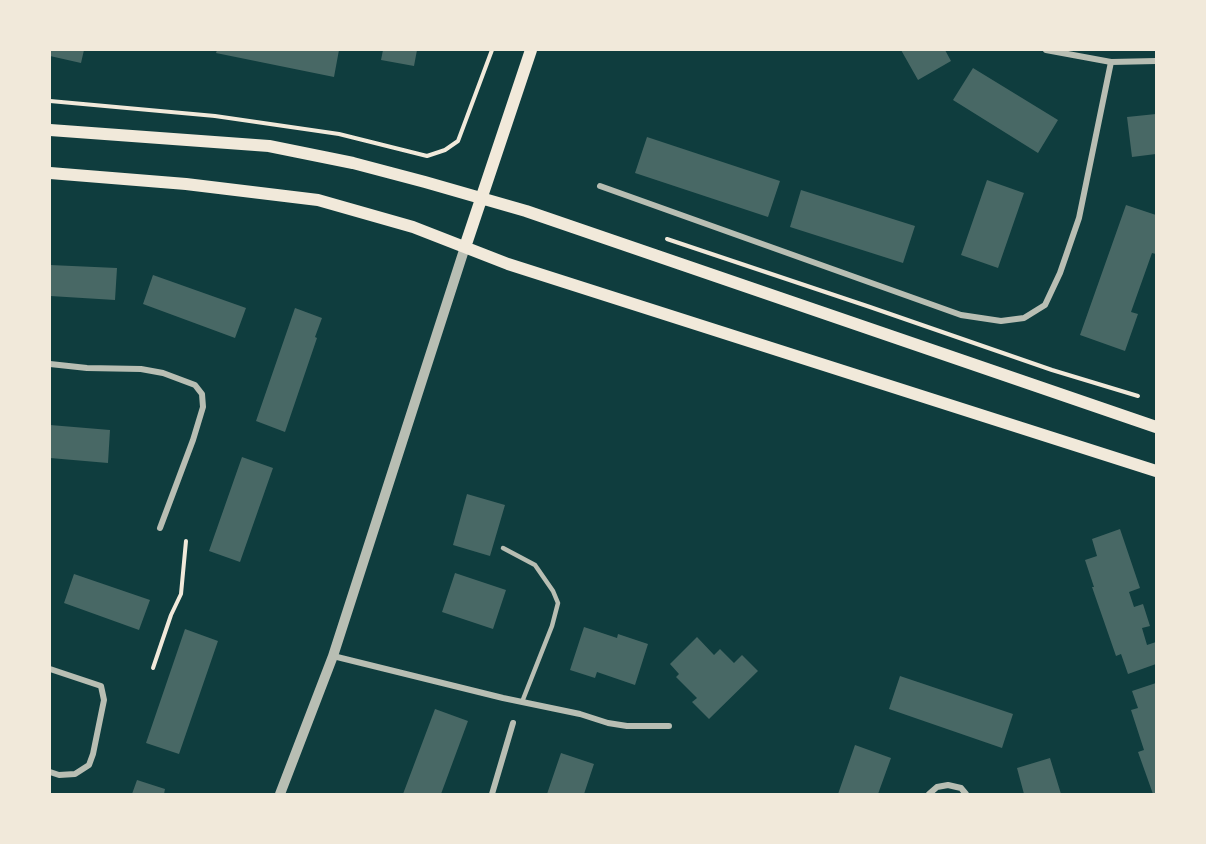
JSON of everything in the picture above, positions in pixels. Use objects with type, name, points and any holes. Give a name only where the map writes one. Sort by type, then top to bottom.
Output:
[{"type":"main road","points":[[465,247],[531,50]]},
{"type":"main road","points":[[50,130],[269,146],[353,163],[482,197],[1156,424]]},
{"type":"main road","points":[[50,172],[186,184],[318,200],[413,226],[508,264],[1156,471]]},
{"type":"street","points":[[1046,50],[1110,62],[1156,61]]},
{"type":"street","points":[[600,186],[961,315],[1001,321],[1024,318],[1045,305],[1060,273],[1079,218],[1110,62]]},
{"type":"street","points":[[280,795],[333,656],[465,247]]},
{"type":"street","points":[[50,364],[163,372],[195,385],[202,394],[203,407],[193,440],[160,528]]},
{"type":"street","points":[[333,656],[580,714],[608,723],[627,726],[669,726]]},
{"type":"street","points":[[50,669],[101,686],[105,700],[89,765],[75,774],[58,775],[50,772]]},
{"type":"street","points":[[492,795],[513,723]]},
{"type":"street","points":[[929,795],[937,787],[948,786],[961,788],[966,795]]},
{"type":"lane","points":[[503,548],[535,565],[553,591],[558,603],[552,626],[522,702]]},
{"type":"path","points":[[50,101],[215,116],[339,134],[427,156],[458,141],[492,50]]},
{"type":"path","points":[[665,239],[1052,370],[1138,396]]},
{"type":"path","points":[[153,668],[171,615],[181,594],[186,542]]},
{"type":"building","points":[[50,50],[84,50],[81,63],[50,56]]},
{"type":"building","points":[[217,50],[339,50],[334,77],[216,53]]},
{"type":"building","points":[[383,50],[417,50],[414,66],[381,60]]},
{"type":"building","points":[[901,50],[945,50],[951,61],[918,80]]},
{"type":"building","points":[[973,68],[1058,120],[1038,153],[953,100]]},
{"type":"building","points":[[1156,114],[1156,154],[1132,157],[1127,117]]},
{"type":"building","points":[[647,137],[780,181],[768,217],[635,173]]},
{"type":"building","points":[[987,180],[1024,193],[998,268],[961,255]]},
{"type":"building","points":[[801,190],[915,226],[903,263],[790,227]]},
{"type":"building","points":[[1126,205],[1156,215],[1156,254],[1152,253],[1131,312],[1138,314],[1125,351],[1080,335]]},
{"type":"building","points":[[50,265],[117,268],[115,300],[50,296]]},
{"type":"building","points":[[153,275],[246,308],[235,338],[143,304]]},
{"type":"building","points":[[295,308],[322,318],[285,432],[256,421]]},
{"type":"building","points":[[50,425],[110,430],[108,463],[50,458]]},
{"type":"building","points":[[242,457],[273,468],[240,562],[209,551]]},
{"type":"building","points":[[467,494],[505,505],[490,556],[453,545]]},
{"type":"building","points":[[1120,529],[1140,588],[1129,592],[1134,607],[1143,604],[1150,626],[1142,628],[1147,645],[1156,642],[1156,664],[1128,674],[1121,654],[1116,656],[1085,560],[1097,556],[1092,539]]},
{"type":"building","points":[[455,573],[506,590],[493,629],[442,612]]},
{"type":"building","points":[[74,574],[150,600],[139,630],[64,603]]},
{"type":"building","points":[[584,627],[617,638],[618,634],[648,644],[635,685],[597,672],[595,678],[570,670]]},
{"type":"building","points":[[185,629],[218,641],[179,754],[146,743]]},
{"type":"building","points":[[697,637],[714,655],[720,649],[734,663],[742,655],[758,671],[709,719],[692,702],[697,698],[676,677],[679,674],[670,664]]},
{"type":"building","points":[[900,676],[1013,714],[1002,748],[889,709]]},
{"type":"building","points":[[1156,683],[1156,794],[1153,794],[1138,752],[1144,750],[1131,710],[1138,708],[1132,691]]},
{"type":"building","points":[[435,709],[468,721],[441,794],[403,794]]},
{"type":"building","points":[[855,745],[891,758],[878,794],[838,794]]},
{"type":"building","points":[[561,753],[594,764],[584,794],[547,794]]},
{"type":"building","points":[[1050,758],[1061,794],[1024,794],[1017,768]]},
{"type":"building","points":[[137,780],[165,789],[164,794],[132,794]]}]
